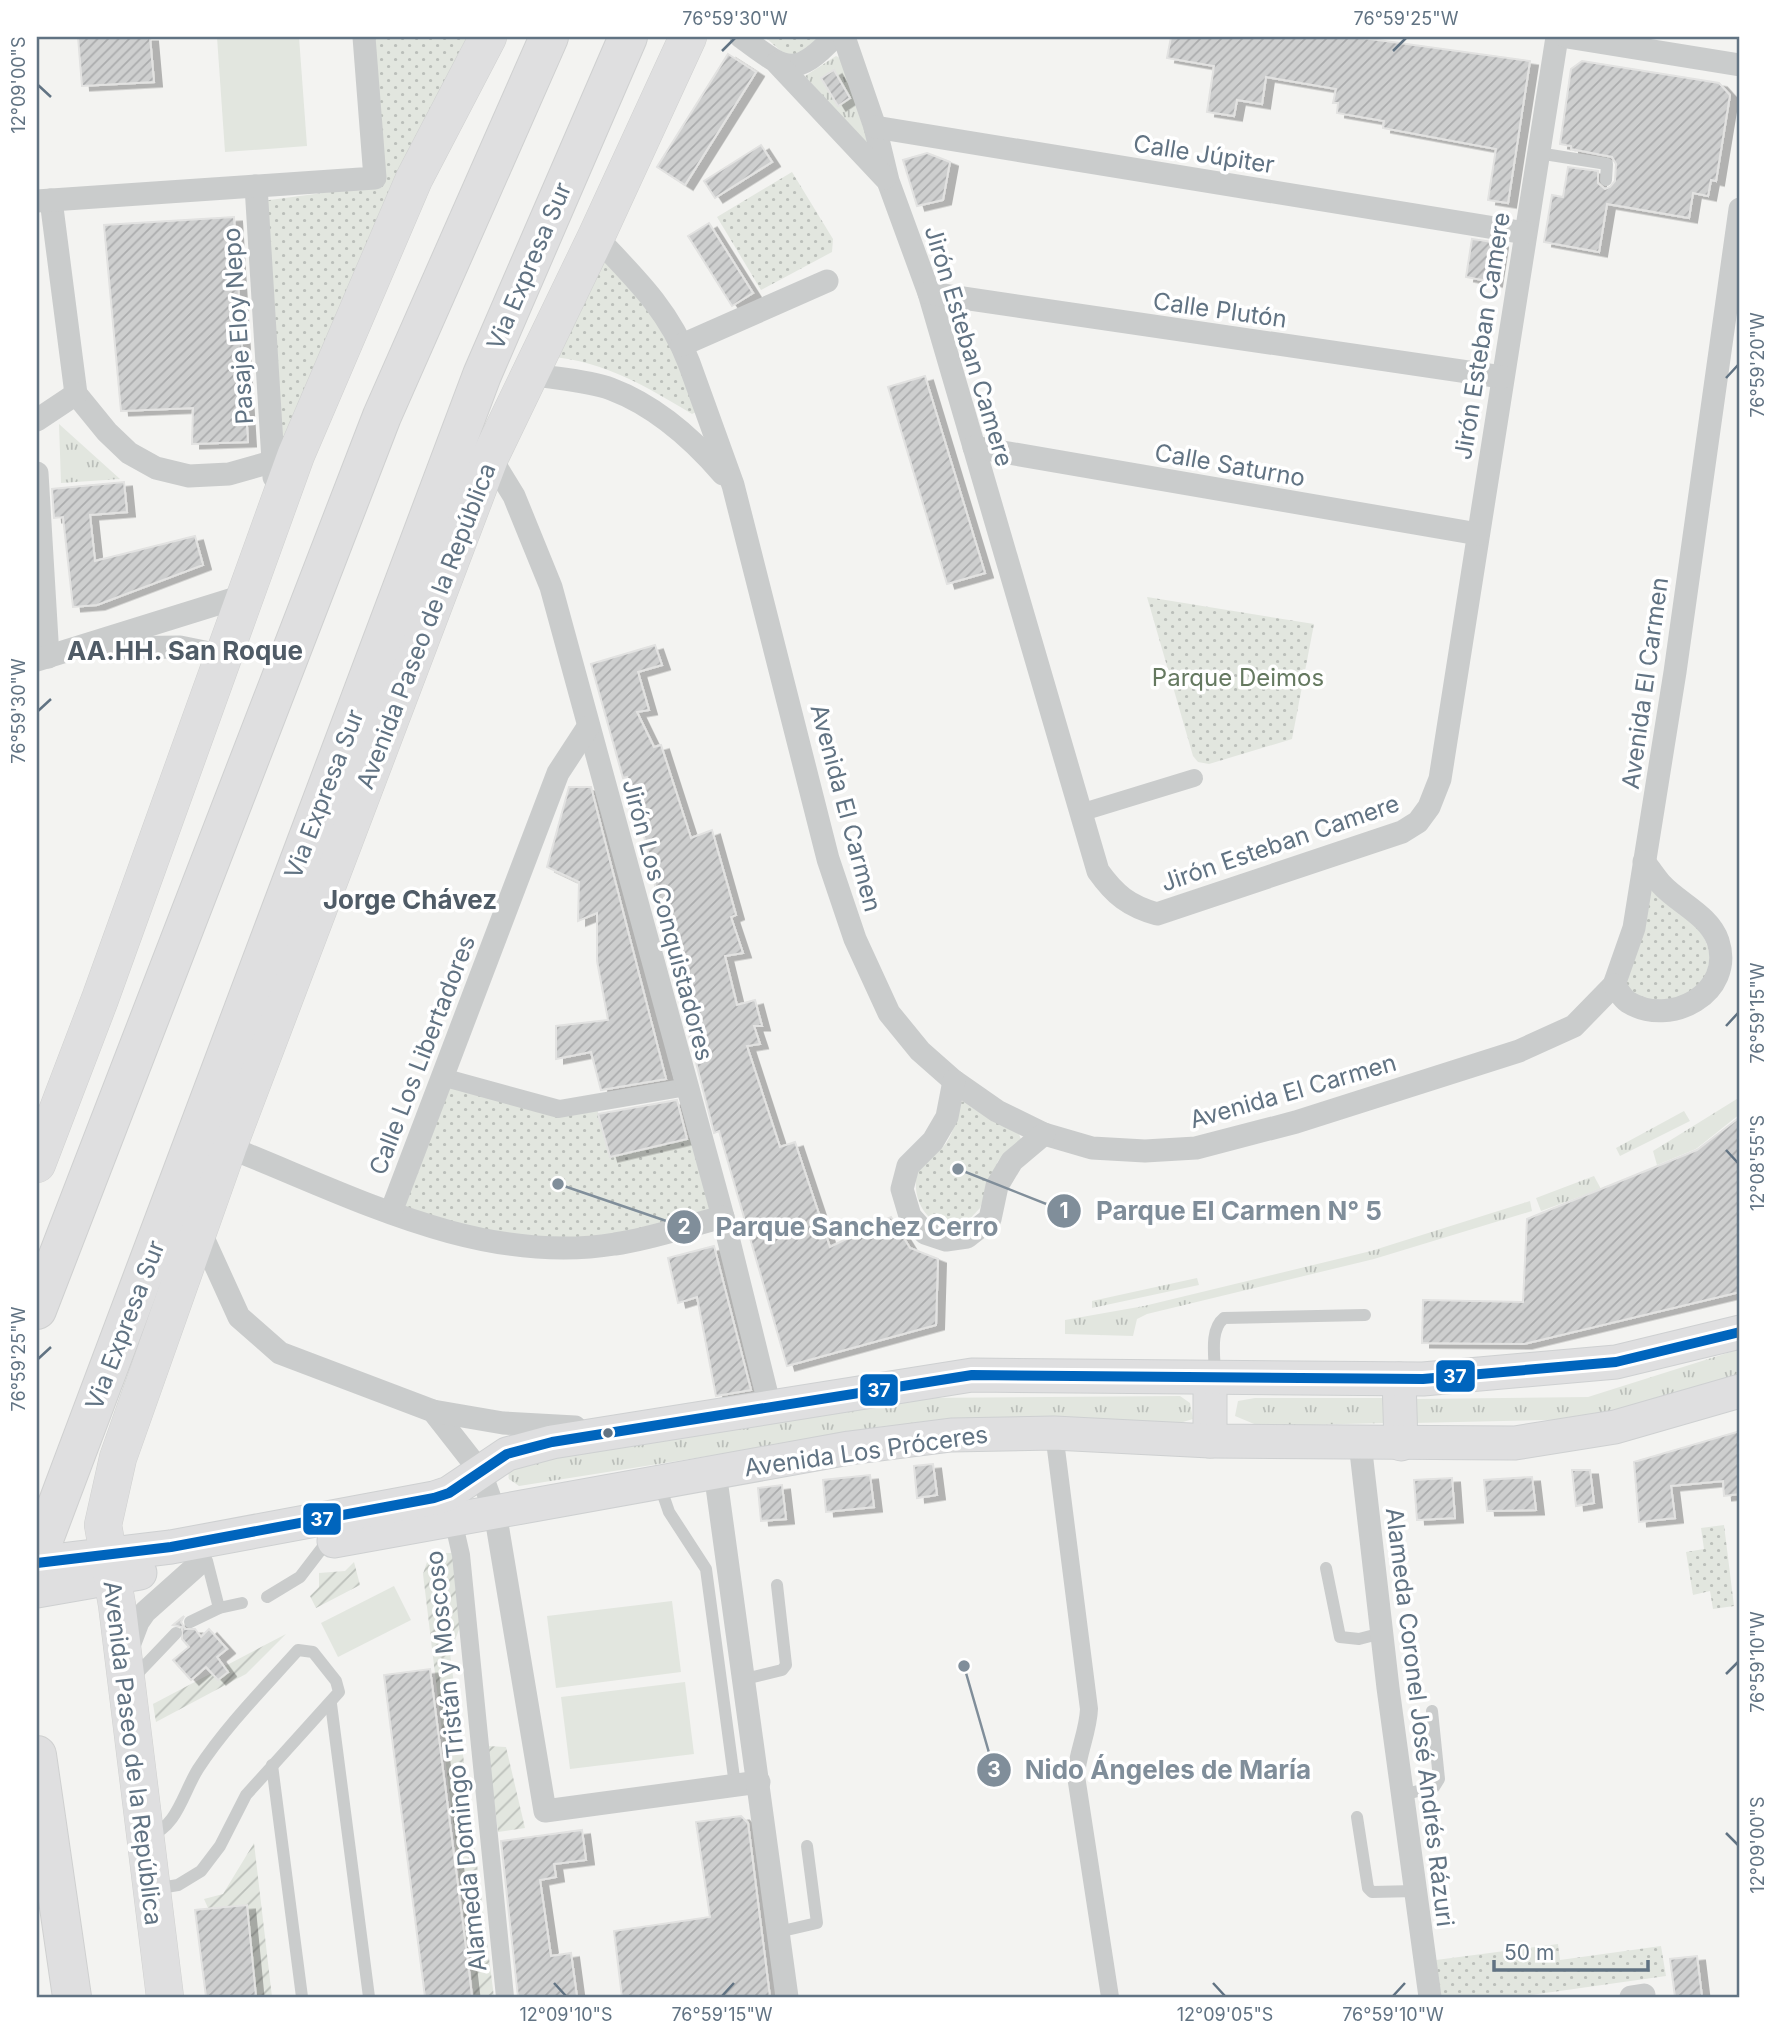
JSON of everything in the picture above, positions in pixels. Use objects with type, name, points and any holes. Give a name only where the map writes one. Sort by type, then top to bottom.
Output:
[{"type":"highway","points":[[37,1310],[382,416],[549,37]]},
{"type":"highway","name":"Via Expresa Sur","points":[[37,1561],[482,375],[628,37]]},
{"type":"highway","points":[[37,1755],[72,1997]]},
{"type":"main road","points":[[37,1164],[100,999],[278,507],[285,459],[414,179],[488,37]]},
{"type":"main road","name":"Avenida Paseo de la República","points":[[165,1997],[125,1673],[103,1525],[118,1458],[228,1147],[490,457],[688,37]]},
{"type":"main road","name":"Avenida Los Próceres","points":[[37,1591],[171,1547],[435,1498],[449,1493],[507,1454],[527,1447],[624,1429],[972,1375],[1399,1379],[1616,1362],[1740,1332]]},
{"type":"main road","points":[[1210,1441],[1212,1379]]},
{"type":"main road","points":[[1399,1379],[1401,1444]]},
{"type":"main road","name":"Avenida Los Próceres","points":[[37,1561],[108,1567],[204,1561],[326,1543],[849,1448],[951,1435],[1054,1433],[1210,1441],[1515,1443],[1583,1434],[1740,1391]]},
{"type":"street","points":[[285,459],[229,474],[189,476],[156,468],[129,453],[76,394],[44,201],[375,178],[364,37]]},
{"type":"street","name":"Jirón Esteban Camere","points":[[741,37],[777,63],[888,181]]},
{"type":"street","points":[[777,63],[801,66],[834,37]]},
{"type":"street","name":"Jirón Esteban Camere","points":[[844,37],[874,127],[888,181],[929,293],[1083,812],[1098,871],[1111,890],[1131,906],[1157,914],[1402,832],[1418,822],[1429,807],[1440,779],[1557,37]]},
{"type":"street","points":[[1567,37],[1740,65]]},
{"type":"street","name":"Calle Júpiter","points":[[874,127],[1524,233]]},
{"type":"street","name":"Pasaje Eloy Nepo","points":[[256,186],[285,459]]},
{"type":"street","name":"Avenida El Carmen","points":[[596,237],[650,293],[682,345],[733,485],[828,859],[855,939],[889,1013],[920,1051],[954,1081],[996,1111],[1044,1134],[1092,1148],[1145,1151],[1196,1147],[1296,1122],[1519,1051],[1574,1026],[1614,985],[1634,928],[1740,209]]},
{"type":"street","points":[[682,345],[827,281]]},
{"type":"street","name":"Calle Plutón","points":[[929,293],[1502,377]]},
{"type":"street","points":[[530,374],[610,389],[664,417],[700,447],[733,485]]},
{"type":"street","points":[[37,421],[76,394]]},
{"type":"street","name":"Calle Saturno","points":[[974,447],[1478,534]]},
{"type":"street","name":"Jirón Los Conquistadores","points":[[490,457],[517,503],[551,587],[723,1217],[770,1407]]},
{"type":"street","points":[[37,473],[46,660]]},
{"type":"street","points":[[46,660],[246,595]]},
{"type":"street","points":[[46,660],[140,645],[180,647],[224,656]]},
{"type":"street","name":"Calle Los Libertadores","points":[[391,1212],[558,773],[588,727]]},
{"type":"street","points":[[1083,812],[1194,778]]},
{"type":"street","points":[[1614,985],[1626,1001],[1650,1010],[1678,1009],[1702,998],[1717,982],[1720,960],[1717,940],[1707,923],[1661,884],[1644,862]]},
{"type":"street","points":[[442,1077],[559,1109],[687,1087]]},
{"type":"street","points":[[954,1081],[947,1117],[933,1141],[908,1166],[902,1189],[910,1216],[925,1233],[946,1240],[967,1237],[990,1219],[997,1186],[1013,1161],[1044,1134]]},
{"type":"street","points":[[228,1147],[391,1212],[473,1240],[539,1249],[614,1245],[723,1217]]},
{"type":"street","points":[[199,1229],[239,1317],[280,1353],[433,1411],[503,1423],[624,1429]]},
{"type":"street","points":[[433,1411],[480,1471],[495,1512],[545,1811],[759,1782]]},
{"type":"street","points":[[1054,1433],[1089,1709],[1088,1731],[1076,1760],[1076,1776],[1111,1997]]},
{"type":"street","name":"Alameda Coronel José Andrés Rázuri","points":[[1360,1443],[1402,1795],[1430,1997]]},
{"type":"street","points":[[715,1472],[787,1997]]},
{"type":"street","name":"Alameda Domingo Tristán y Moscoso","points":[[453,1520],[461,1555],[505,1997]]},
{"type":"street","points":[[125,1673],[138,1622],[145,1612],[204,1561]]},
{"type":"lane","points":[[1538,153],[1607,164],[1606,180]]},
{"type":"lane","points":[[1212,1379],[1216,1326],[1224,1318],[1365,1315]]},
{"type":"lane","points":[[659,1483],[669,1512],[705,1569],[735,1786]]},
{"type":"lane","points":[[267,1597],[300,1577],[326,1543]]},
{"type":"lane","points":[[204,1561],[219,1608]]},
{"type":"lane","points":[[1326,1568],[1340,1637],[1359,1639],[1382,1633]]},
{"type":"lane","points":[[745,1679],[782,1670],[786,1665],[777,1585]]},
{"type":"lane","points":[[190,1622],[219,1608],[242,1603]]},
{"type":"lane","points":[[125,1673],[176,1633]]},
{"type":"lane","points":[[144,1838],[161,1832],[205,1759],[238,1717],[298,1650],[313,1652],[336,1681],[339,1692],[331,1704],[306,1725],[246,1794],[219,1846],[201,1871],[178,1885],[150,1890]]},
{"type":"lane","points":[[331,1704],[369,1997]]},
{"type":"lane","points":[[1402,1795],[1434,1787],[1440,1779],[1432,1711]]},
{"type":"lane","points":[[272,1765],[302,1997]]},
{"type":"lane","points":[[1357,1817],[1368,1888],[1373,1892],[1415,1891]]},
{"type":"lane","points":[[778,1932],[817,1923],[807,1846]]},
{"type":"green space","points":[[217,37],[299,37],[307,146],[225,152]]},
{"type":"green space","points":[[375,37],[478,37],[278,450],[262,201],[383,185]]},
{"type":"green space","points":[[765,37],[820,37],[797,56],[783,53]]},
{"type":"green space","points":[[836,56],[840,58],[871,150],[805,76]]},
{"type":"green space","points":[[792,172],[833,239],[832,252],[761,290],[717,217]]},
{"type":"green space","points":[[600,254],[679,346],[696,412],[692,414],[608,370],[552,357]]},
{"type":"green space","points":[[59,424],[120,479],[61,483]]},
{"type":"green space","name":"Parque Deimos","points":[[1147,597],[1314,624],[1292,739],[1209,764],[1198,762],[1193,756]]},
{"type":"green space","points":[[1652,886],[1698,928],[1710,954],[1710,969],[1705,985],[1661,1005],[1633,996],[1620,985]]},
{"type":"green space","points":[[442,1077],[597,1108],[610,1157],[701,1136],[723,1217],[539,1249],[391,1212]]},
{"type":"green space","points":[[1740,1097],[1740,1114],[1696,1149],[1657,1165],[1653,1151]]},
{"type":"green space","points":[[966,1101],[1019,1134],[1022,1142],[998,1161],[980,1208],[966,1223],[944,1225],[935,1221],[922,1207],[916,1179],[924,1161],[946,1143],[954,1126],[959,1102]]},
{"type":"green space","points":[[1684,1111],[1690,1121],[1620,1156],[1616,1148]]},
{"type":"green space","points":[[1594,1176],[1601,1189],[1541,1211],[1536,1198]]},
{"type":"green space","points":[[1530,1201],[1532,1211],[1374,1259],[1147,1314],[1137,1319],[1133,1336],[1065,1334],[1065,1320],[1144,1306],[1371,1251]]},
{"type":"green space","points":[[1197,1278],[1199,1285],[1092,1308],[1092,1301]]},
{"type":"green space","points":[[1740,1349],[1740,1376],[1589,1419],[1413,1423],[1413,1399],[1588,1397]]},
{"type":"green space","points":[[1180,1396],[1190,1403],[1193,1419],[1173,1425],[905,1425],[519,1486],[509,1479],[508,1471],[518,1461],[917,1398]]},
{"type":"green space","points":[[1255,1398],[1385,1398],[1386,1423],[1259,1426],[1235,1416],[1238,1401]]},
{"type":"green space","points":[[1724,1525],[1734,1606],[1713,1609],[1710,1591],[1693,1595],[1686,1552],[1704,1549],[1701,1528]]},
{"type":"green space","points":[[430,1553],[457,1553],[465,1614],[450,1653],[494,1997],[474,1997],[423,1574]]},
{"type":"green space","points":[[354,1562],[360,1585],[316,1608],[310,1596],[319,1587],[319,1573],[345,1571]]},
{"type":"green space","points":[[394,1586],[411,1620],[338,1657],[321,1623]]},
{"type":"green space","points":[[672,1601],[681,1672],[556,1688],[547,1616]]},
{"type":"green space","points":[[286,1634],[246,1674],[156,1722],[153,1704]]},
{"type":"green space","points":[[685,1682],[694,1754],[570,1769],[561,1697]]},
{"type":"green space","points":[[487,1746],[506,1747],[525,1828],[498,1832]]},
{"type":"green space","points":[[254,1843],[272,1997],[257,1997],[247,1905],[208,1908],[204,1899],[223,1894]]},
{"type":"green space","points":[[1558,1944],[1560,1960],[1661,1946],[1666,1976],[1516,1997],[1441,1997],[1436,1960]]},
{"type":"building","points":[[78,37],[150,37],[154,82],[82,86]]},
{"type":"building","points":[[1171,37],[1356,37],[1530,61],[1508,203],[1488,200],[1496,149],[1383,128],[1384,121],[1337,113],[1338,103],[1333,103],[1336,89],[1266,77],[1262,104],[1237,100],[1234,116],[1207,112],[1214,66],[1167,58]]},
{"type":"building","points":[[728,54],[756,72],[685,185],[657,167]]},
{"type":"building","points":[[1582,61],[1719,83],[1730,95],[1716,181],[1711,180],[1708,196],[1693,193],[1689,218],[1607,204],[1599,252],[1544,242],[1552,195],[1563,197],[1568,167],[1598,171],[1598,183],[1605,189],[1615,181],[1616,164],[1612,157],[1571,149],[1571,146],[1560,144],[1571,69]]},
{"type":"building","points":[[834,70],[850,98],[838,106],[821,78]]},
{"type":"building","points":[[761,145],[772,162],[715,198],[704,181]]},
{"type":"building","points":[[927,153],[950,162],[943,200],[917,206],[903,160]]},
{"type":"building","points":[[234,217],[248,442],[192,444],[193,408],[121,411],[104,225]]},
{"type":"building","points":[[709,223],[753,293],[732,306],[688,236]]},
{"type":"building","points":[[1472,239],[1500,243],[1494,282],[1466,277]]},
{"type":"building","points":[[925,376],[985,573],[947,584],[888,387]]},
{"type":"building","points":[[124,482],[127,512],[90,515],[95,561],[195,536],[203,565],[97,605],[73,607],[63,517],[54,518],[52,489]]},
{"type":"building","points":[[655,645],[662,665],[638,672],[649,710],[637,712],[654,747],[661,745],[691,838],[712,830],[736,915],[731,917],[743,953],[725,956],[737,1005],[755,1000],[762,1026],[754,1026],[760,1044],[747,1046],[780,1147],[795,1142],[830,1247],[891,1217],[910,1248],[938,1259],[936,1325],[787,1366],[719,1131],[714,1133],[672,968],[677,966],[660,917],[653,873],[638,812],[631,815],[627,777],[623,778],[591,664]]},
{"type":"building","points":[[569,787],[591,787],[666,1079],[601,1090],[591,1052],[556,1059],[556,1026],[608,1020],[597,961],[597,913],[578,921],[579,882],[547,867]]},
{"type":"building","points":[[677,1100],[687,1139],[610,1157],[598,1114]]},
{"type":"building","points":[[1740,1117],[1740,1292],[1524,1344],[1422,1343],[1423,1300],[1523,1302],[1527,1219],[1697,1150]]},
{"type":"building","points":[[714,1246],[751,1390],[716,1396],[697,1297],[678,1303],[668,1258]]},
{"type":"building","points":[[1740,1431],[1740,1494],[1724,1496],[1723,1481],[1671,1486],[1675,1518],[1639,1522],[1634,1462]]},
{"type":"building","points":[[933,1464],[937,1495],[917,1498],[914,1466]]},
{"type":"building","points":[[1572,1470],[1590,1470],[1594,1503],[1576,1506]]},
{"type":"building","points":[[870,1475],[874,1507],[826,1512],[823,1480]]},
{"type":"building","points":[[1532,1477],[1536,1510],[1487,1511],[1484,1480]]},
{"type":"building","points":[[1452,1478],[1455,1518],[1417,1520],[1414,1480]]},
{"type":"building","points":[[782,1485],[786,1519],[761,1521],[758,1488]]},
{"type":"building","points":[[184,1616],[181,1622],[185,1629],[195,1629],[201,1637],[209,1629],[227,1649],[217,1657],[228,1672],[218,1680],[206,1667],[191,1680],[173,1660],[189,1647],[182,1639],[182,1627],[173,1625]]},
{"type":"building","points":[[430,1669],[472,1997],[425,1997],[384,1675]]},
{"type":"building","points":[[741,1816],[748,1823],[770,1997],[622,1997],[614,1931],[710,1917],[696,1822]]},
{"type":"building","points":[[582,1830],[586,1860],[554,1864],[556,1877],[540,1880],[551,1956],[571,1953],[577,1997],[518,1997],[501,1841]]},
{"type":"building","points":[[247,1905],[256,1997],[206,1997],[195,1910]]},
{"type":"building","points":[[1697,1956],[1702,1997],[1675,1997],[1670,1959]]},
{"type":"transit line","name":"37","points":[[37,1563],[171,1547],[434,1498],[449,1493],[507,1454],[552,1442],[972,1375],[1423,1379],[1616,1362],[1740,1332]]},
{"type":"place","name":"Parque El Carmen N° 5","points":[[958,1169]]},
{"type":"place","name":"Parque Sanchez Cerro","points":[[558,1184]]},
{"type":"place","name":"Nido Ángeles de María","points":[[964,1666]]},
{"type":"district","name":"AA.HH. San Roque","points":[[185,650]]},
{"type":"district","name":"Jorge Chávez","points":[[410,899]]}]
